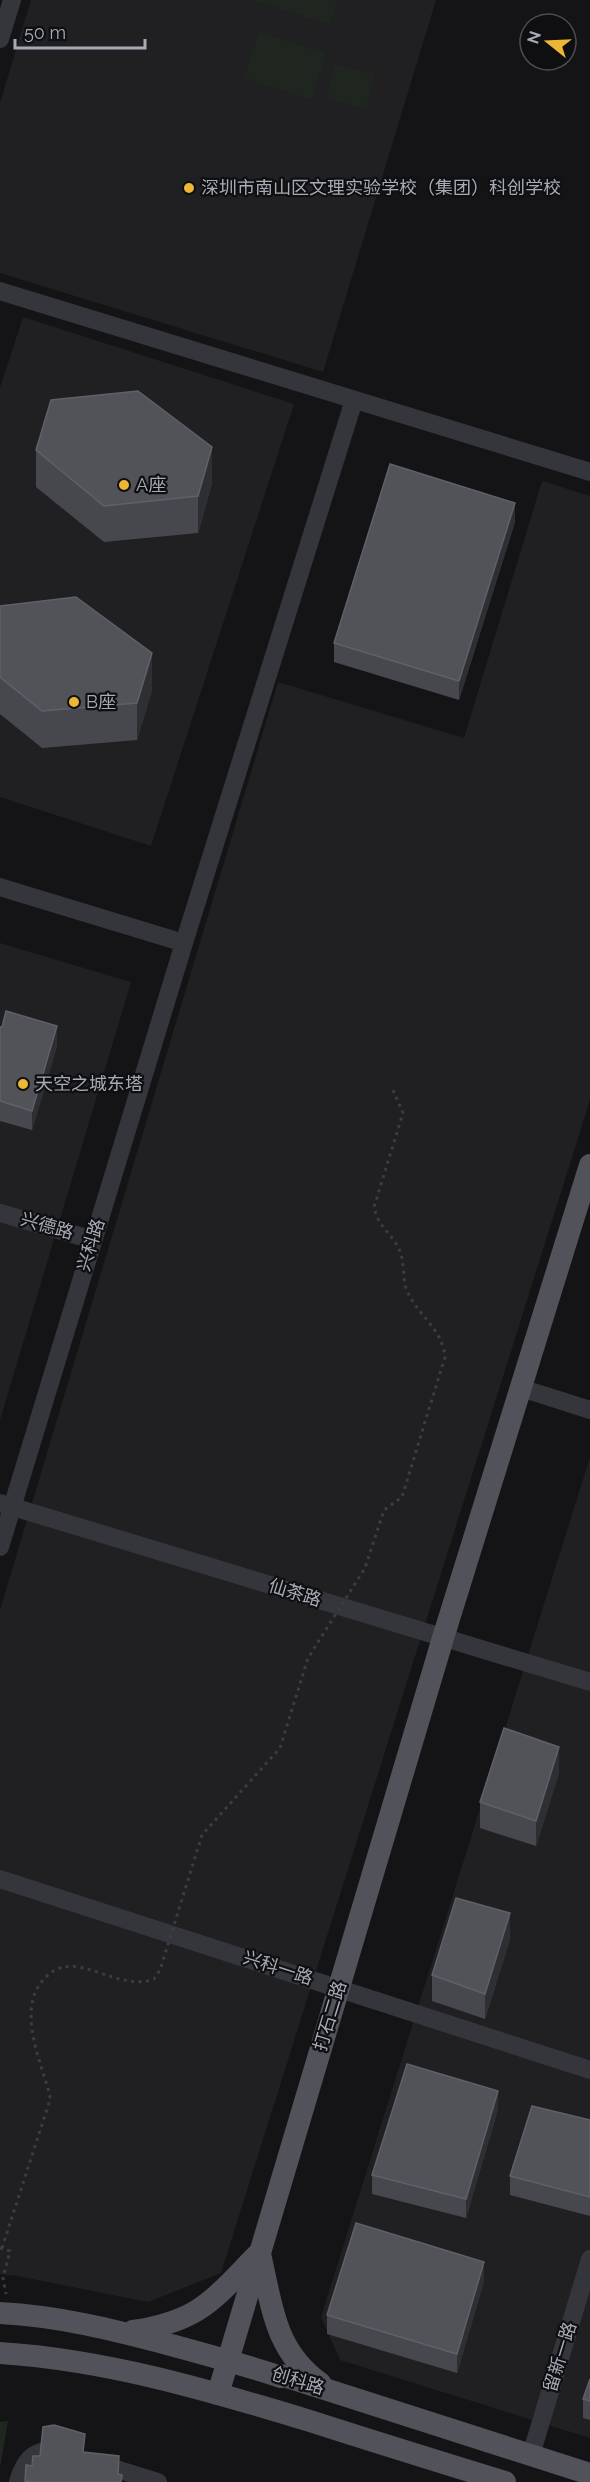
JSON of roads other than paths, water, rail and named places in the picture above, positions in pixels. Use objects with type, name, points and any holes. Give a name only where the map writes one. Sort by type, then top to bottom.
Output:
[{"type":"main road","name":"打石二路","points":[[218,2394],[443,1638],[590,1166]]},
{"type":"main road","points":[[123,2332],[167,2325],[196,2312],[216,2297],[260,2252]]},
{"type":"main road","points":[[260,2252],[273,2313],[283,2343],[300,2366],[331,2391]]},
{"type":"main road","name":"创科路","points":[[5,2313],[64,2319],[123,2332],[331,2391],[590,2474]]},
{"type":"main road","name":"创科路","points":[[0,2353],[61,2358],[98,2364],[218,2394],[505,2482]]},
{"type":"street","points":[[0,39],[12,0]]},
{"type":"street","points":[[0,291],[590,472]]},
{"type":"street","name":"兴科路","points":[[0,1548],[6,1505],[93,1240],[354,400]]},
{"type":"street","points":[[0,887],[184,943]]},
{"type":"street","name":"兴德路","points":[[0,1213],[93,1240]]},
{"type":"street","points":[[521,1388],[590,1410]]},
{"type":"street","name":"仙茶路","points":[[6,1505],[590,1682]]},
{"type":"street","name":"兴科一路","points":[[0,1879],[590,2070]]},
{"type":"street","name":"留新一路","points":[[531,2455],[590,2259]]},
{"type":"street","points":[[18,2482],[21,2470],[28,2458],[40,2452],[55,2450],[158,2482]]},
{"type":"place","name":"深圳市南山区文理实验学校（集团）科创学校","points":[[189,188]]},
{"type":"place","name":"A座","points":[[124,485]]},
{"type":"place","name":"B座","points":[[74,702]]},
{"type":"place","name":"天空之城东塔","points":[[23,1084]]}]
